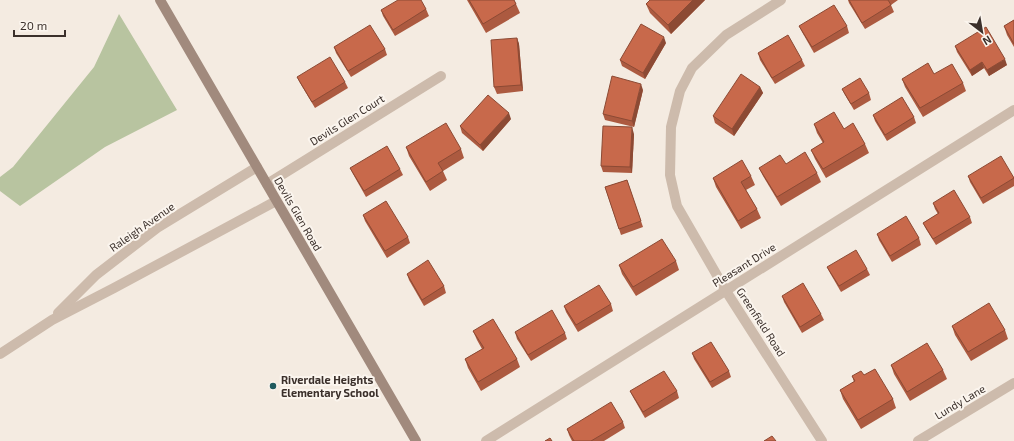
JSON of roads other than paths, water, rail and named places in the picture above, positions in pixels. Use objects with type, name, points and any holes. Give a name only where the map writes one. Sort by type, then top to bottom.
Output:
[{"type":"main road","name":"Devils Glen Road","points":[[160,0],[416,441]]},
{"type":"street","name":"Greenfield Road","points":[[781,0],[726,36],[692,68],[680,91],[670,127],[670,175],[677,206],[726,291],[822,441]]},
{"type":"street","name":"Devils Glen Court","points":[[267,184],[441,76]]},
{"type":"street","name":"Pleasant Drive","points":[[486,441],[1014,110]]},
{"type":"street","name":"Raleigh Avenue","points":[[52,320],[96,275],[157,228],[257,167]]},
{"type":"street","name":"Raleigh Avenue","points":[[0,354],[52,320],[276,201]]},
{"type":"street","name":"Lundy Lane","points":[[918,441],[1014,383]]},
{"type":"place","name":"Riverdale Heights Elementary School","points":[[273,386]]}]
